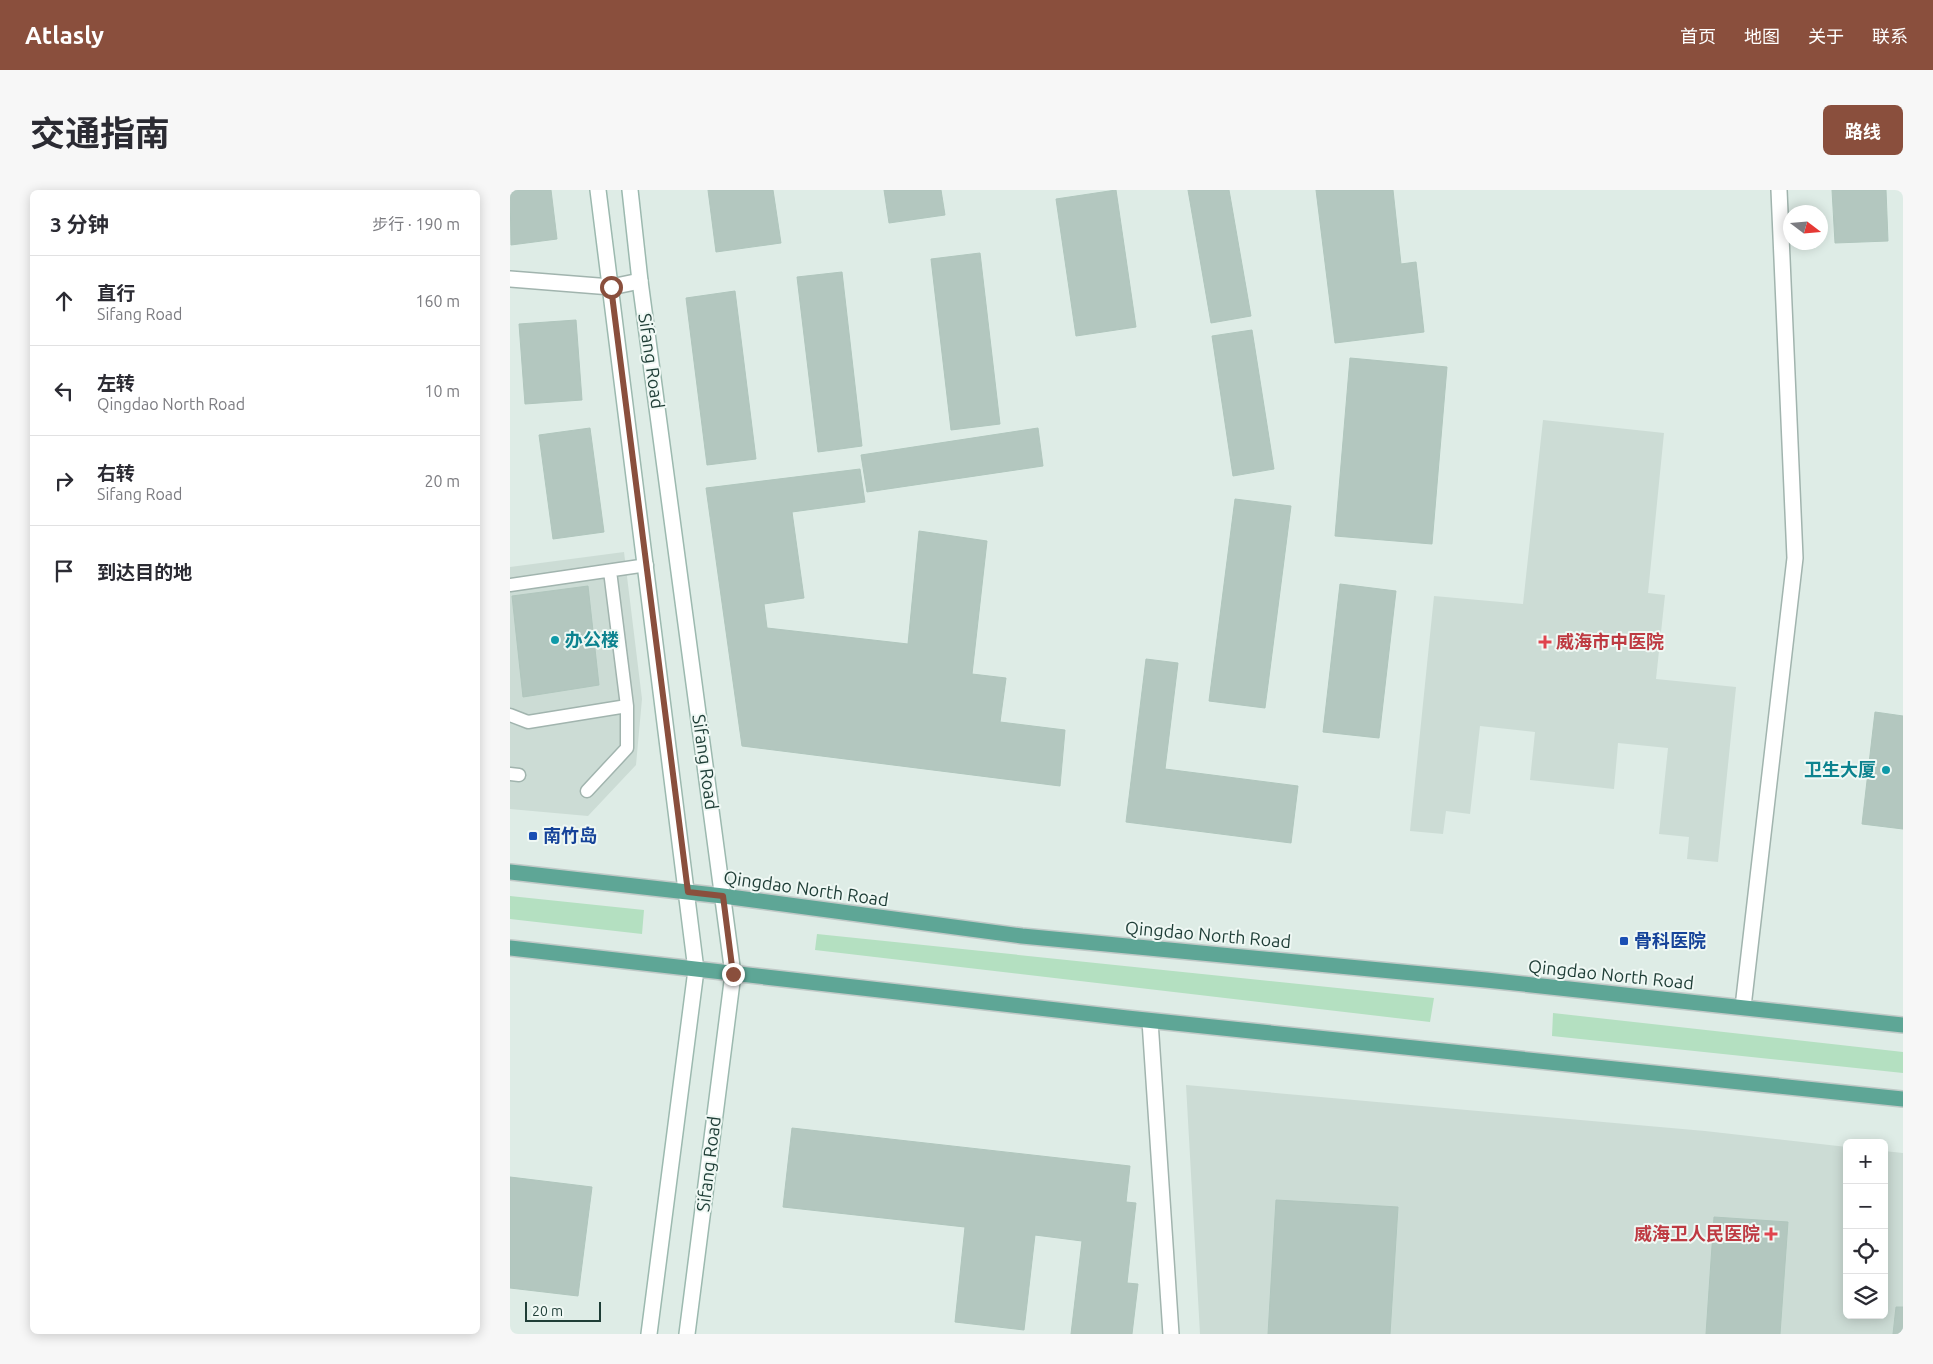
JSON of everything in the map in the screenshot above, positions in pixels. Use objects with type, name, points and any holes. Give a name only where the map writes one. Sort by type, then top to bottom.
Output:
[{"type":"main road","name":"Sifang Road","points":[[598,190],[647,565],[696,970],[650,1334]]},
{"type":"main road","name":"Sifang Road","points":[[630,190],[640,282],[733,974],[687,1334]]},
{"type":"main road","points":[[1744,1007],[1795,558],[1779,190]]},
{"type":"main road","points":[[510,278],[611,287],[640,282]]},
{"type":"main road","name":"Qingdao North Road","points":[[510,872],[723,896],[1022,936],[1486,980],[1903,1024]]},
{"type":"main road","points":[[510,948],[1150,1021],[1903,1098]]},
{"type":"main road","points":[[1150,1021],[1171,1334]]},
{"type":"lane","points":[[510,585],[647,565]]},
{"type":"lane","points":[[587,791],[627,748],[627,706],[610,570]]},
{"type":"lane","points":[[510,715],[528,722],[627,706]]},
{"type":"shaded area","name":"威海市中医院","points":[[1543,420],[1664,433],[1648,593],[1665,595],[1656,679],[1736,687],[1718,862],[1687,859],[1689,837],[1659,834],[1668,748],[1618,743],[1614,789],[1530,780],[1535,732],[1480,726],[1470,814],[1446,811],[1443,834],[1410,831],[1434,596],[1523,604]]},
{"type":"shaded area","points":[[624,552],[642,699],[636,765],[588,816],[510,809],[510,567]]},
{"type":"shaded area","points":[[1186,1085],[1705,1131],[1843,1147],[1843,1319],[1888,1319],[1888,1151],[1903,1153],[1903,1334],[1200,1334]]},
{"type":"green space","points":[[510,896],[644,910],[642,934],[510,919]]},
{"type":"green space","points":[[817,934],[1434,998],[1430,1022],[815,950]]},
{"type":"green space","points":[[1553,1013],[1903,1052],[1903,1073],[1552,1036]]},
{"type":"building","points":[[510,190],[551,190],[557,239],[511,245]]},
{"type":"building","points":[[708,190],[773,190],[781,243],[716,252]]},
{"type":"building","points":[[884,190],[941,190],[945,215],[889,223]]},
{"type":"building","points":[[1116,190],[1136,327],[1076,336],[1056,199]]},
{"type":"building","points":[[1188,190],[1229,190],[1251,316],[1211,323]]},
{"type":"building","points":[[1316,190],[1393,190],[1401,264],[1416,262],[1424,332],[1335,343]]},
{"type":"building","points":[[1832,190],[1886,190],[1888,241],[1835,243]]},
{"type":"building","points":[[980,253],[1000,424],[951,430],[931,259]]},
{"type":"building","points":[[842,272],[862,446],[818,452],[797,277]]},
{"type":"building","points":[[735,291],[756,459],[707,465],[686,298]]},
{"type":"building","points":[[576,320],[582,400],[525,404],[519,324]]},
{"type":"building","points":[[1252,330],[1274,469],[1233,476],[1212,336]]},
{"type":"building","points":[[1350,358],[1447,367],[1432,544],[1335,536]]},
{"type":"building","points":[[590,428],[604,532],[553,539],[539,435]]},
{"type":"building","points":[[1038,428],[1043,466],[867,492],[861,455]]},
{"type":"building","points":[[860,469],[865,502],[792,512],[804,598],[764,604],[767,628],[908,644],[919,531],[987,541],[972,674],[1006,678],[1000,722],[1065,730],[1060,786],[742,746],[706,488]]},
{"type":"building","points":[[1235,499],[1291,506],[1265,708],[1209,701]]},
{"type":"building","points":[[1340,584],[1396,591],[1379,738],[1323,732]]},
{"type":"building","name":"办公楼","points":[[588,586],[599,685],[523,697],[512,596]]},
{"type":"building","points":[[1146,659],[1178,663],[1165,769],[1298,786],[1291,843],[1126,822]]},
{"type":"building","name":"卫生大厦","points":[[1875,712],[1903,716],[1903,829],[1862,824]]},
{"type":"building","points":[[792,1128],[1130,1166],[1126,1202],[1136,1203],[1127,1283],[1138,1284],[1132,1334],[1071,1334],[1082,1241],[1035,1235],[1024,1330],[955,1322],[965,1227],[783,1207]]},
{"type":"building","points":[[510,1177],[592,1187],[578,1296],[510,1288]]},
{"type":"building","points":[[1276,1200],[1398,1207],[1390,1334],[1268,1334]]},
{"type":"building","points":[[1714,1217],[1788,1222],[1780,1334],[1706,1334]]},
{"type":"building","points":[[1896,1307],[1903,1307],[1903,1334],[1893,1334]]},
{"type":"place","name":"办公楼","points":[[555,640]]},
{"type":"place","name":"威海市中医院","points":[[1545,642]]},
{"type":"place","name":"卫生大厦","points":[[1886,770]]},
{"type":"place","name":"南竹岛","points":[[533,836]]},
{"type":"place","name":"骨科医院","points":[[1624,941]]},
{"type":"place","name":"威海卫人民医院","points":[[1771,1234]]},
{"type":"route","points":[[611,287],[688,892],[723,896],[733,974]]}]
